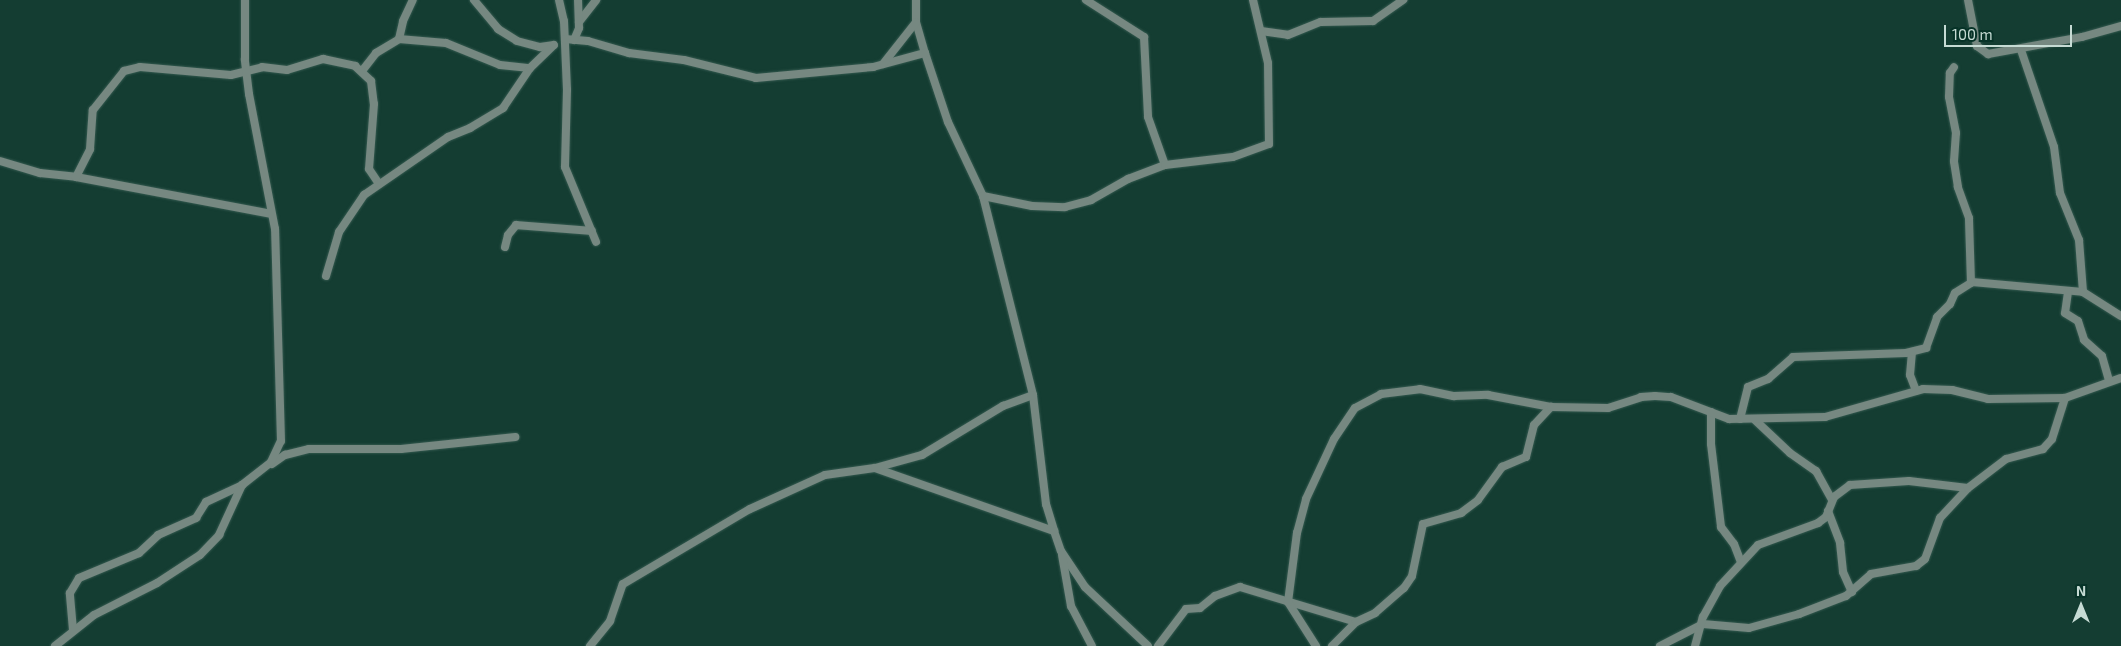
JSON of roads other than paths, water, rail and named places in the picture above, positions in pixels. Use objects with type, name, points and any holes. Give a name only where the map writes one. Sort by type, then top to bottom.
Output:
[{"type":"street","points":[[73,630],[70,593],[79,578],[139,553],[158,535],[196,518],[206,502],[242,485],[271,462],[276,453],[282,420],[276,248],[246,72],[245,0]]},
{"type":"street","points":[[399,39],[403,21],[414,0]]},
{"type":"street","points":[[474,0],[498,28],[517,41],[527,45],[554,45],[574,40],[629,53],[690,61],[756,78],[883,64],[925,53]]},
{"type":"street","points":[[559,0],[564,41],[568,112],[565,167],[596,242]]},
{"type":"street","points":[[574,40],[579,22],[578,0]]},
{"type":"street","points":[[579,22],[596,0]]},
{"type":"street","points":[[916,0],[916,22],[948,122],[983,196],[1033,395],[1046,504],[1061,551],[1071,606],[1092,646]]},
{"type":"street","points":[[1086,0],[1144,37],[1148,117],[1165,165]]},
{"type":"street","points":[[983,196],[1032,206],[1065,207],[1092,200],[1128,179],[1165,165],[1233,157],[1268,144],[1268,63],[1261,31],[1255,15],[1254,0]]},
{"type":"street","points":[[1261,31],[1288,35],[1321,22],[1372,21],[1403,0]]},
{"type":"street","points":[[1968,0],[1974,35],[1982,51],[1996,55],[2121,26]]},
{"type":"street","points":[[883,64],[916,22]]},
{"type":"street","points":[[362,71],[376,53],[399,39],[448,44],[500,65],[530,68]]},
{"type":"street","points":[[326,276],[339,232],[357,203],[379,184],[448,137],[470,128],[503,108],[530,68],[554,45]]},
{"type":"street","points":[[2021,50],[2054,147],[2060,193],[2079,240],[2083,292]]},
{"type":"street","points":[[76,177],[90,149],[93,110],[124,71],[140,67],[216,75],[246,72],[262,67],[287,70],[305,62],[323,59],[343,61],[362,71],[373,86],[368,160],[370,173],[379,184]]},
{"type":"street","points":[[1954,67],[1950,73],[1948,97],[1956,133],[1954,161],[1958,187],[1969,218],[1972,282]]},
{"type":"street","points":[[0,161],[40,173],[76,177],[271,214]]},
{"type":"street","points":[[505,247],[508,235],[516,225],[592,231]]},
{"type":"street","points":[[1740,419],[1748,387],[1768,379],[1794,357],[1912,352],[1928,346],[1937,317],[1950,304],[1955,293],[1972,282],[2083,292],[2121,316]]},
{"type":"street","points":[[2068,292],[2065,313],[2078,321],[2084,340],[2102,356],[2109,380]]},
{"type":"street","points":[[1912,352],[1910,375],[1916,391]]},
{"type":"street","points":[[1316,646],[1288,602],[1297,533],[1306,500],[1334,439],[1361,404],[1381,394],[1420,388],[1454,396],[1488,395],[1551,407],[1608,408],[1641,397],[1670,397],[1729,419],[1755,420],[1831,417],[1916,391],[1952,390],[1988,399],[2065,398],[2109,380],[2121,378]]},
{"type":"street","points":[[590,646],[612,618],[621,587],[632,578],[776,494],[824,475],[875,468],[922,455],[1003,406],[1033,395]]},
{"type":"street","points":[[1660,646],[1702,624],[1755,627],[1834,602],[1852,592],[1864,577],[1871,574],[1905,570],[1920,563],[1925,559],[1940,518],[1968,488],[2006,459],[2043,449],[2052,439],[2065,398]]},
{"type":"street","points":[[1332,646],[1356,622],[1393,599],[1412,576],[1423,524],[1461,513],[1478,500],[1498,470],[1524,458],[1534,425],[1551,407]]},
{"type":"street","points":[[1711,412],[1711,444],[1721,527],[1734,544],[1741,562]]},
{"type":"street","points":[[1755,420],[1790,453],[1816,470],[1832,500]]},
{"type":"street","points":[[263,468],[285,455],[309,449],[401,449],[486,438],[516,437]]},
{"type":"street","points":[[875,468],[1054,531]]},
{"type":"street","points":[[1695,646],[1712,599],[1741,562],[1758,545],[1810,528],[1823,519],[1832,500],[1854,484],[1918,481],[1968,488]]},
{"type":"street","points":[[55,646],[94,615],[157,583],[200,555],[219,535],[242,485]]},
{"type":"street","points":[[1828,511],[1840,543],[1843,572],[1852,592]]},
{"type":"street","points":[[1061,551],[1085,587],[1148,646]]},
{"type":"street","points":[[1158,646],[1186,609],[1200,608],[1232,588],[1245,588],[1356,622]]}]
